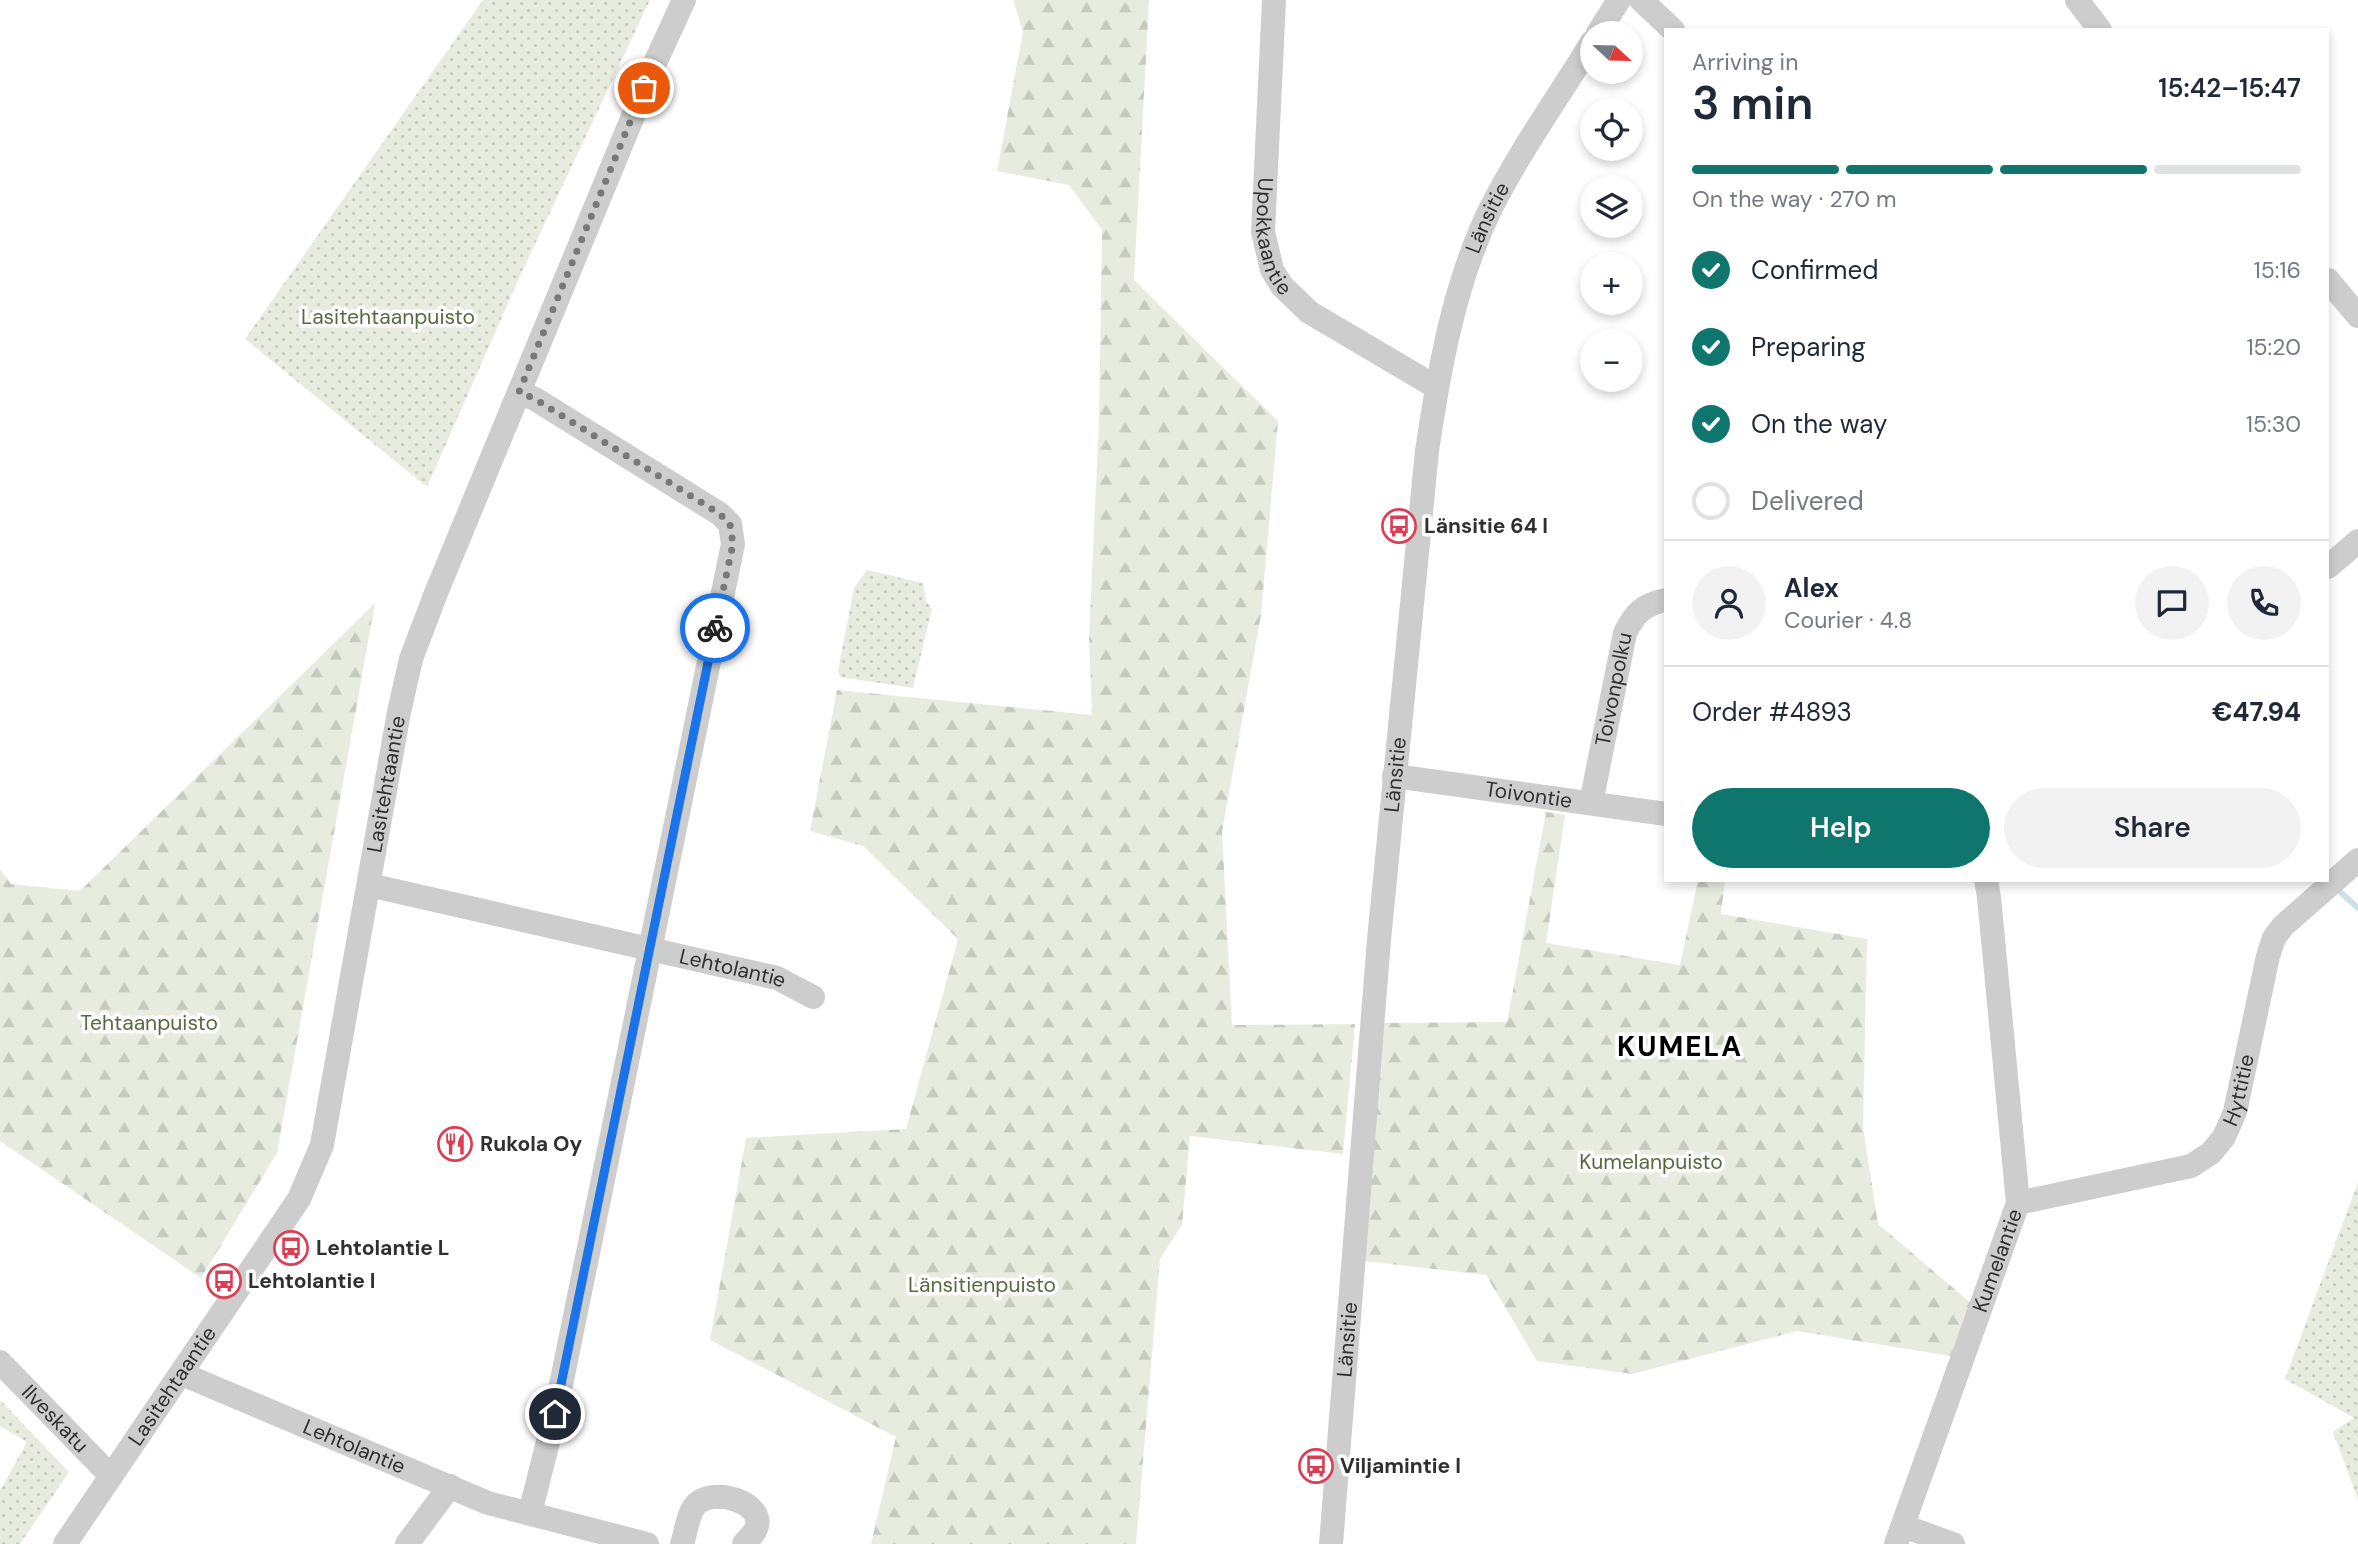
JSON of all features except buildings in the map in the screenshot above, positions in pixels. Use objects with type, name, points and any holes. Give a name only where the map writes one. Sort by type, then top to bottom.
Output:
[{"type":"street","name":"Lasitehtaantie","points":[[65,1544],[299,1199],[322,1145],[399,712],[411,659],[655,63],[684,0]]},
{"type":"street","name":"Upokkaantie","points":[[1274,0],[1263,232],[1272,270],[1282,286],[1309,312],[1436,387]]},
{"type":"street","points":[[1606,21],[1619,0]]},
{"type":"street","points":[[1641,0],[1671,28]]},
{"type":"street","points":[[2077,0],[2098,28]]},
{"type":"street","name":"Länsitie","points":[[1331,1544],[1378,952],[1427,451],[1436,387],[1457,302],[1474,249],[1490,212],[1514,166],[1580,62]]},
{"type":"street","points":[[2329,281],[2358,316]]},
{"type":"street","name":"Lehtolantie","points":[[519,392],[535,399],[720,514],[730,524],[732,533],[728,567],[555,1414],[530,1513]]},
{"type":"street","points":[[2329,567],[2358,541]]},
{"type":"street","name":"Toivonpolku","points":[[1591,803],[1625,633],[1633,616],[1647,606],[1664,601]]},
{"type":"street","name":"Toivontie","points":[[1394,776],[1664,814]]},
{"type":"street","name":"Hyttitie","points":[[2018,1203],[2191,1166],[2211,1153],[2224,1137],[2235,1112],[2274,938],[2283,926],[2358,860]]},
{"type":"street","name":"Kumelantie","points":[[1900,1535],[2018,1203],[1986,882]]},
{"type":"street","name":"Lehtolantie","points":[[369,885],[777,978],[814,997]]},
{"type":"street","name":"Ilveskatu","points":[[0,1362],[111,1476]]},
{"type":"street","name":"Lehtolantie","points":[[182,1374],[488,1503],[647,1544]]},
{"type":"street","points":[[407,1544],[450,1486]]},
{"type":"street","points":[[682,1544],[693,1508],[703,1498],[718,1497],[732,1498],[753,1510],[757,1520],[756,1530],[744,1544]]},
{"type":"street","points":[[1900,1535],[1954,1544]]},
{"type":"green space","name":"Lasitehtaanpuisto","points":[[483,0],[650,0],[520,276],[427,487],[245,339]]},
{"type":"green space","name":"Länsitienpuisto","points":[[1013,0],[1149,0],[1134,280],[1278,421],[1261,615],[1222,832],[1232,1025],[1355,1024],[1343,1154],[1190,1136],[1182,1225],[1160,1259],[1136,1544],[871,1544],[896,1437],[710,1340],[746,1138],[906,1129],[958,939],[863,846],[810,831],[837,690],[1092,715],[1089,639],[1099,421],[1102,230],[1069,185],[997,171],[1023,32]]},
{"type":"green space","points":[[867,570],[923,583],[926,601],[932,609],[913,688],[840,677],[838,671],[854,588]]},
{"type":"green space","name":"Tehtaanpuisto","points":[[375,603],[277,1153],[201,1278],[0,1141],[0,869],[11,884],[80,891]]},
{"type":"green space","name":"Kumelanpuisto","points":[[1546,812],[1565,815],[1546,943],[1680,965],[1698,882],[1725,882],[1721,914],[1867,939],[1863,1127],[1878,1224],[1979,1310],[1962,1358],[1797,1331],[1632,1374],[1537,1361],[1486,1275],[1363,1261],[1384,1023],[1507,1022]]},
{"type":"green space","points":[[2358,1182],[2358,1500],[2333,1432],[2354,1418],[2285,1379]]},
{"type":"green space","points":[[0,1400],[69,1472],[20,1544],[0,1544],[0,1491],[27,1442],[0,1426]]},
{"type":"waterway","points":[[2337,889],[2358,908]]},
{"type":"way so far","points":[[644,88],[519,392],[535,399],[720,514],[730,524],[733,544],[715,628]]},
{"type":"place","name":"Länsitie 64 I","points":[[1399,526]]},
{"type":"place","name":"Rukola Oy","points":[[455,1144]]},
{"type":"place","name":"Lehtolantie L","points":[[291,1248]]},
{"type":"place","name":"Lehtolantie I","points":[[224,1281]]},
{"type":"place","name":"Viljamintie I","points":[[1316,1466]]},
{"type":"district","name":"KUMELA","points":[[1680,1046]]},
{"type":"route","points":[[555,1414],[715,628]]}]
